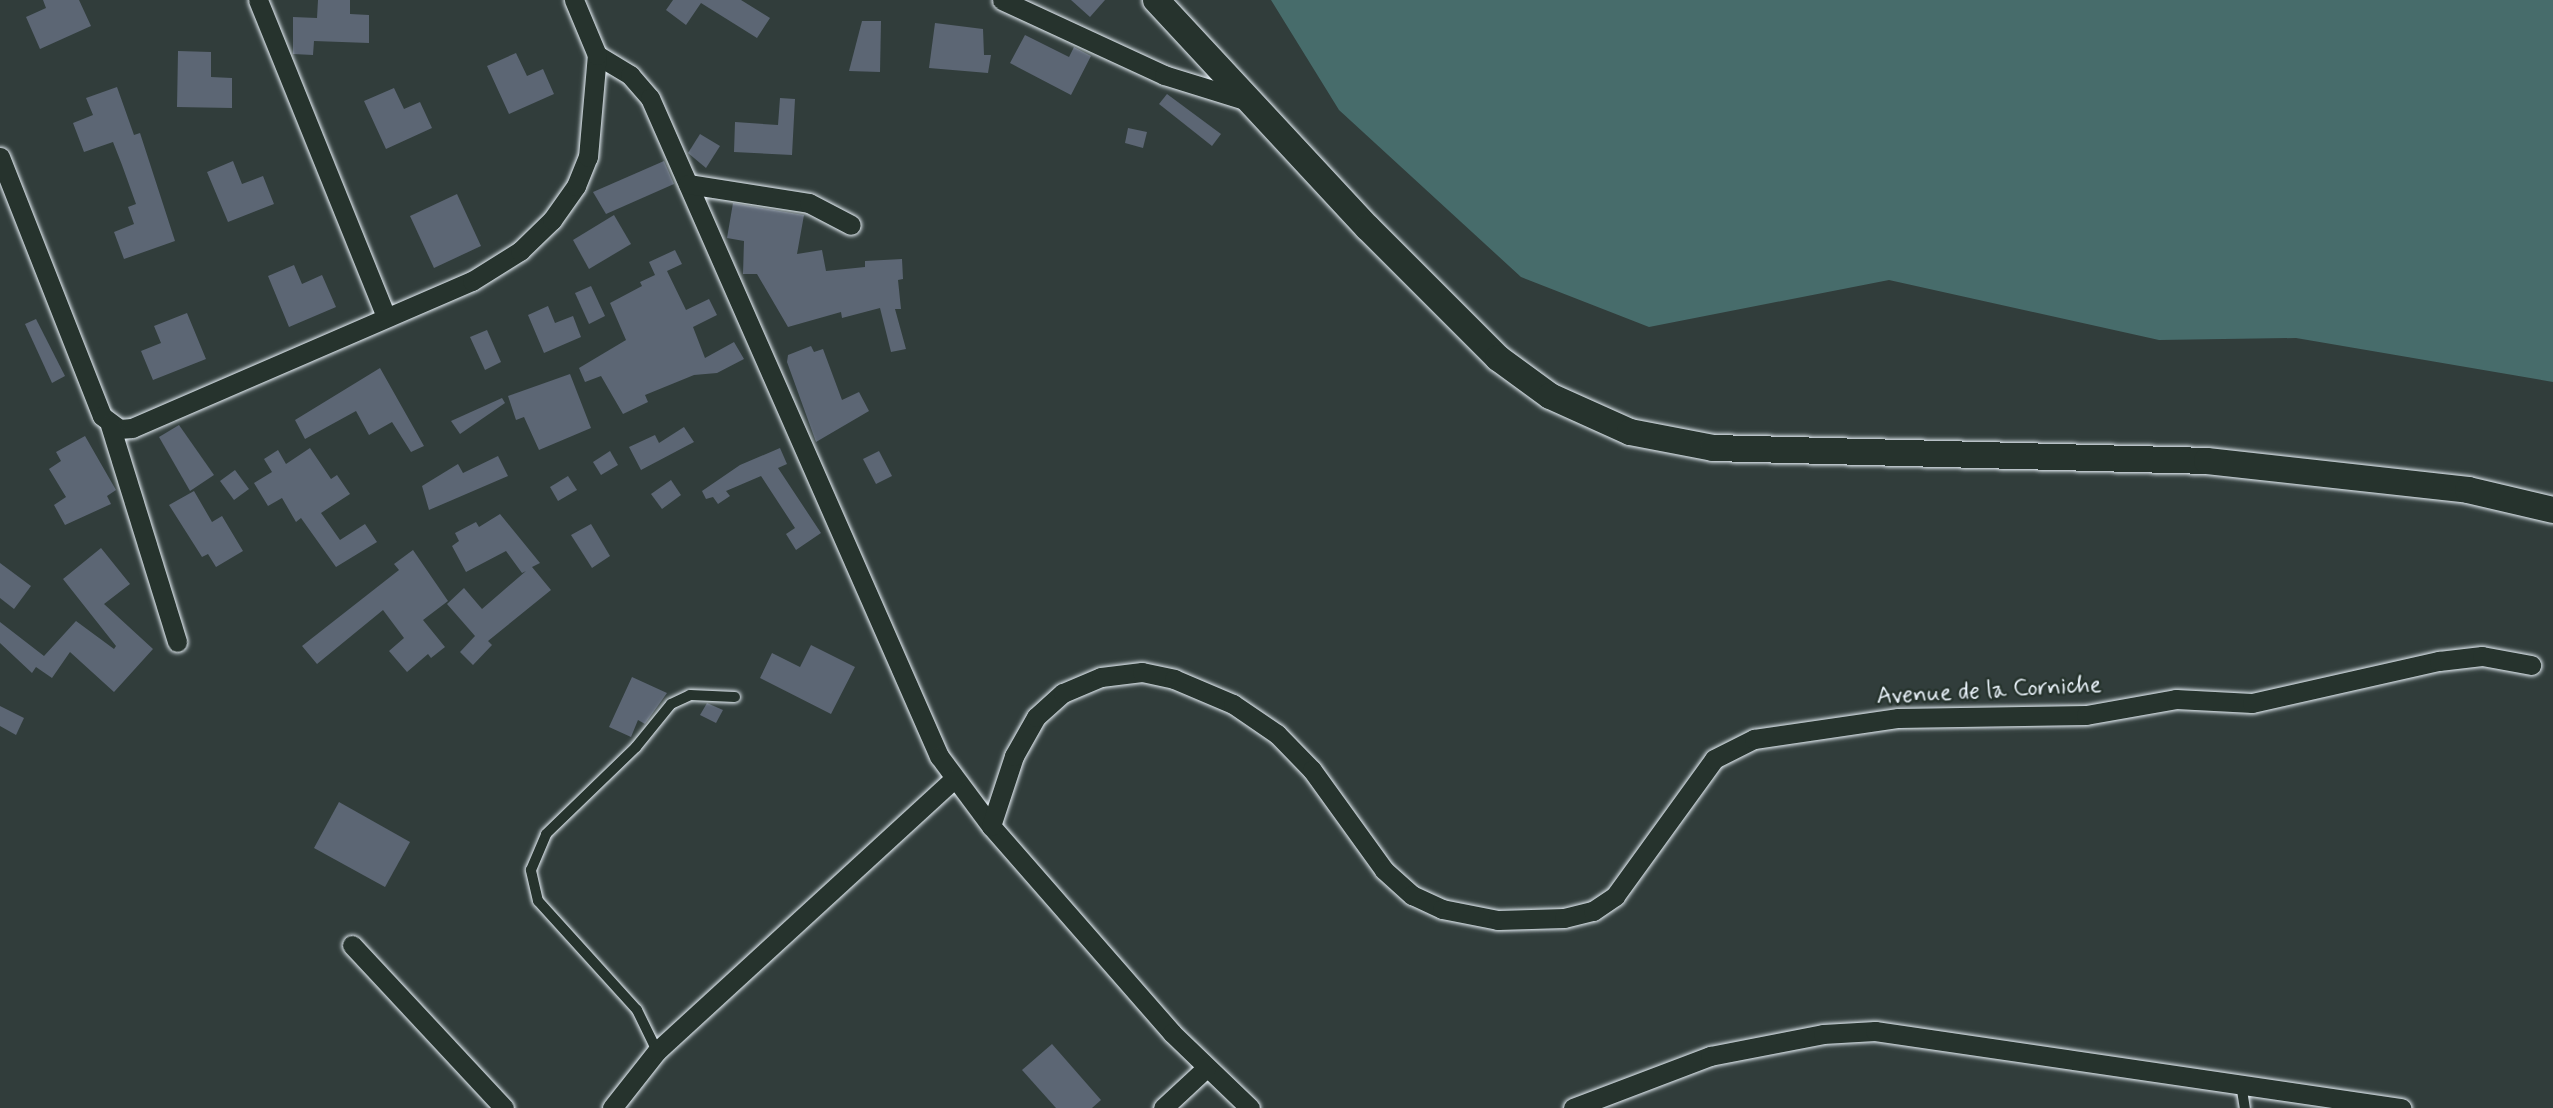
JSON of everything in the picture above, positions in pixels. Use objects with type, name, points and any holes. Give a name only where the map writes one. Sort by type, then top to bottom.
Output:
[{"type":"main road","points":[[1156,0],[1433,295],[1498,358],[1550,396],[1630,432],[1713,448],[2207,461],[2468,490],[2553,510]]},
{"type":"street","points":[[258,0],[385,315]]},
{"type":"street","points":[[110,425],[132,428],[493,270],[520,251],[552,219],[576,186],[588,157],[597,55],[574,0]]},
{"type":"street","points":[[1002,0],[1164,75],[1251,102]]},
{"type":"street","points":[[597,55],[630,75],[650,98],[939,756],[990,826],[1206,1068],[1250,1108]]},
{"type":"street","points":[[0,156],[102,416],[110,425],[177,642]]},
{"type":"street","points":[[688,184],[809,203],[851,225]]},
{"type":"street","name":"Avenue de la Corniche","points":[[990,826],[1014,756],[1036,717],[1063,693],[1101,677],[1142,672],[1174,679],[1233,704],[1277,734],[1312,770],[1384,870],[1412,895],[1442,909],[1498,920],[1564,918],[1593,911],[1615,896],[1714,760],[1754,739],[1898,718],[2086,715],[2176,699],[2252,703],[2439,660],[2482,656],[2531,664]]},
{"type":"street","points":[[611,1108],[657,1051],[954,779]]},
{"type":"street","points":[[352,945],[504,1108]]},
{"type":"street","points":[[1573,1108],[1710,1056],[1823,1034],[1875,1031],[2401,1108]]},
{"type":"street","points":[[1163,1108],[1206,1068]]},
{"type":"lane","points":[[657,1051],[637,1010],[538,901],[531,870],[546,834],[636,747],[671,704],[690,695],[734,697]]},
{"type":"lane","points":[[2241,1084],[2245,1108]]},
{"type":"water","points":[[1271,0],[2553,0],[2553,382],[2296,338],[2159,340],[1889,280],[1649,327],[1521,277],[1339,110]]},
{"type":"building","points":[[43,0],[79,0],[91,26],[40,49],[26,17],[46,8]]},
{"type":"building","points":[[318,0],[350,0],[350,14],[369,15],[369,43],[314,41],[313,55],[293,54],[293,17],[317,18]]},
{"type":"building","points":[[673,0],[741,0],[770,18],[757,38],[701,3],[686,25],[666,10]]},
{"type":"building","points":[[1071,0],[1105,0],[1090,17]]},
{"type":"building","points":[[862,21],[881,21],[880,72],[849,71]]},
{"type":"building","points":[[935,23],[983,29],[984,55],[991,55],[988,73],[929,68]]},
{"type":"building","points":[[1025,35],[1069,57],[1074,47],[1091,56],[1071,95],[1010,63]]},
{"type":"building","points":[[178,51],[211,52],[211,77],[232,78],[232,108],[177,107]]},
{"type":"building","points":[[516,53],[527,76],[543,69],[554,94],[509,114],[487,66]]},
{"type":"building","points":[[117,87],[134,135],[140,133],[175,241],[124,259],[114,232],[134,224],[128,207],[136,204],[122,165],[113,142],[84,152],[73,123],[93,115],[86,98]]},
{"type":"building","points":[[394,88],[404,109],[420,102],[432,128],[386,149],[364,101]]},
{"type":"building","points":[[1167,94],[1221,134],[1212,146],[1159,104]]},
{"type":"building","points":[[780,98],[795,99],[792,155],[734,152],[735,122],[778,125]]},
{"type":"building","points":[[1128,128],[1147,132],[1143,148],[1125,143]]},
{"type":"building","points":[[700,134],[720,146],[706,168],[688,153]]},
{"type":"building","points":[[233,161],[242,184],[263,176],[274,204],[228,222],[207,172]]},
{"type":"building","points":[[664,161],[674,184],[606,214],[593,192]]},
{"type":"building","points":[[457,194],[481,246],[434,268],[410,216]]},
{"type":"building","points":[[733,203],[804,215],[797,254],[822,250],[826,271],[865,267],[865,261],[902,259],[903,279],[898,280],[901,309],[895,309],[906,349],[891,352],[880,308],[842,318],[841,312],[788,327],[757,274],[743,274],[744,241],[727,238]]},
{"type":"building","points":[[614,215],[631,244],[589,269],[573,240]]},
{"type":"building","points":[[675,250],[682,264],[667,271],[686,310],[709,299],[717,315],[693,327],[705,358],[734,342],[744,359],[717,373],[694,375],[645,395],[648,402],[623,414],[601,376],[585,382],[579,368],[626,340],[610,303],[642,286],[640,282],[655,275],[649,262]]},
{"type":"building","points":[[294,265],[302,284],[322,275],[336,307],[289,327],[268,276]]},
{"type":"building","points":[[591,286],[605,316],[589,324],[575,293]]},
{"type":"building","points":[[548,306],[555,323],[573,316],[581,337],[544,353],[528,315]]},
{"type":"building","points":[[187,313],[206,359],[153,380],[141,351],[161,343],[154,326]]},
{"type":"building","points":[[36,319],[65,376],[52,383],[25,324]]},
{"type":"building","points":[[487,330],[501,362],[485,370],[470,337]]},
{"type":"building","points":[[811,346],[814,352],[823,349],[842,400],[859,392],[869,411],[816,442],[787,362],[788,355]]},
{"type":"building","points":[[380,368],[424,446],[411,452],[392,422],[369,435],[356,411],[305,439],[295,420]]},
{"type":"building","points":[[570,374],[591,428],[539,450],[524,417],[516,420],[508,396]]},
{"type":"building","points":[[502,398],[505,403],[460,434],[451,421]]},
{"type":"building","points":[[179,425],[214,475],[190,491],[159,437]]},
{"type":"building","points":[[684,427],[694,442],[641,470],[629,447],[655,435],[659,443]]},
{"type":"building","points":[[85,436],[116,490],[107,496],[111,504],[65,525],[54,505],[66,497],[49,469],[61,461],[56,452]]},
{"type":"building","points":[[310,448],[331,479],[337,475],[350,494],[321,513],[340,540],[365,524],[377,542],[336,567],[301,518],[296,522],[282,498],[268,506],[254,483],[272,472],[264,459],[278,450],[286,464]]},
{"type":"building","points":[[780,448],[787,464],[778,468],[821,533],[796,550],[786,534],[795,528],[761,476],[726,491],[730,496],[718,504],[713,497],[706,499],[702,491],[740,465]]},
{"type":"building","points":[[610,451],[618,465],[601,475],[593,462]]},
{"type":"building","points":[[879,451],[892,476],[876,484],[863,459]]},
{"type":"building","points":[[498,456],[508,476],[429,510],[422,486],[458,464],[463,473]]},
{"type":"building","points":[[235,470],[249,489],[234,500],[220,481]]},
{"type":"building","points":[[568,476],[577,490],[558,501],[550,487]]},
{"type":"building","points":[[671,480],[681,495],[662,509],[651,494]]},
{"type":"building","points":[[194,491],[212,522],[222,516],[243,551],[216,567],[208,554],[202,557],[169,505]]},
{"type":"building","points":[[500,514],[540,563],[532,567],[551,590],[488,641],[492,645],[473,665],[460,652],[475,636],[447,604],[464,588],[482,609],[526,571],[522,573],[506,551],[466,572],[452,546],[459,541],[455,533],[476,522],[479,527]]},
{"type":"building","points":[[591,524],[610,556],[592,568],[571,535]]},
{"type":"building","points":[[101,548],[130,584],[104,604],[153,649],[114,692],[70,652],[52,678],[36,667],[32,673],[0,643],[0,622],[44,656],[76,621],[114,649],[116,646],[63,579]]},
{"type":"building","points":[[413,550],[448,601],[423,620],[445,647],[431,658],[428,654],[407,672],[389,651],[404,638],[383,610],[317,664],[302,646],[399,570],[394,564]]},
{"type":"building","points":[[0,563],[31,586],[14,609],[0,598]]},
{"type":"building","points":[[811,645],[855,667],[831,714],[760,678],[772,653],[800,667]]},
{"type":"building","points":[[632,677],[667,693],[645,724],[638,720],[631,737],[609,727]]},
{"type":"building","points":[[707,703],[723,710],[716,723],[700,715]]},
{"type":"building","points":[[0,706],[24,718],[16,735],[0,726]]},
{"type":"building","points":[[339,802],[410,842],[385,887],[314,848]]},
{"type":"building","points":[[1052,1044],[1101,1100],[1092,1108],[1056,1108],[1022,1070]]}]
